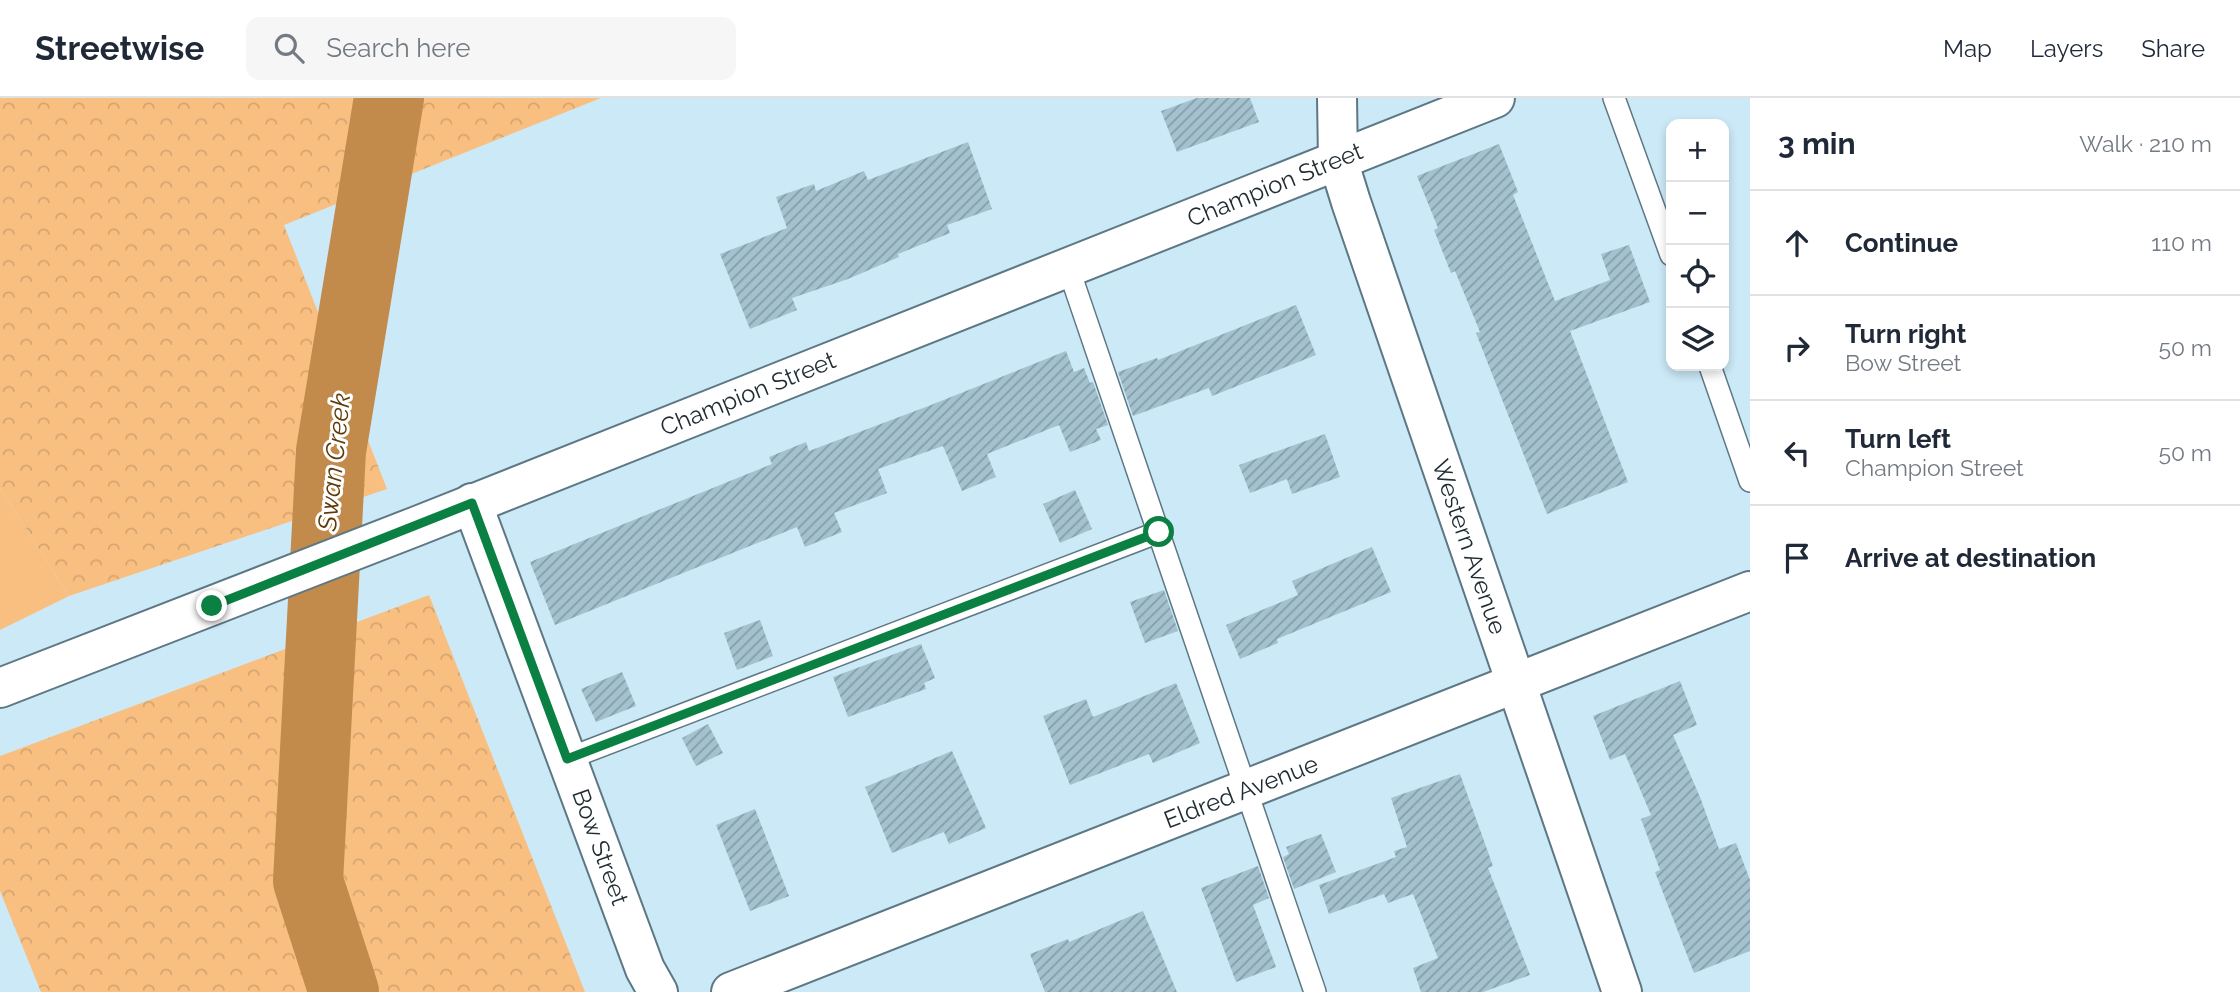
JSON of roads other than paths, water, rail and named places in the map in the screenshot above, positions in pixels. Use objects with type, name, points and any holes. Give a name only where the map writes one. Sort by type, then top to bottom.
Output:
[{"type":"street","name":"Western Avenue","points":[[1337,98],[1338,160],[1622,992]]},
{"type":"street","name":"Champion Street","points":[[0,688],[417,526],[1495,98]]},
{"type":"street","name":"Bow Street","points":[[472,503],[645,969],[658,992]]},
{"type":"street","name":"Eldred Avenue","points":[[745,990],[1750,591]]},
{"type":"lane","points":[[1614,98],[1667,245]]},
{"type":"lane","points":[[1069,267],[1315,992]]},
{"type":"lane","points":[[1712,371],[1750,481]]},
{"type":"lane","points":[[567,759],[1159,532]]},
{"type":"waterway","name":"Swan Creek","points":[[344,992],[308,881],[331,451],[389,98]]}]
